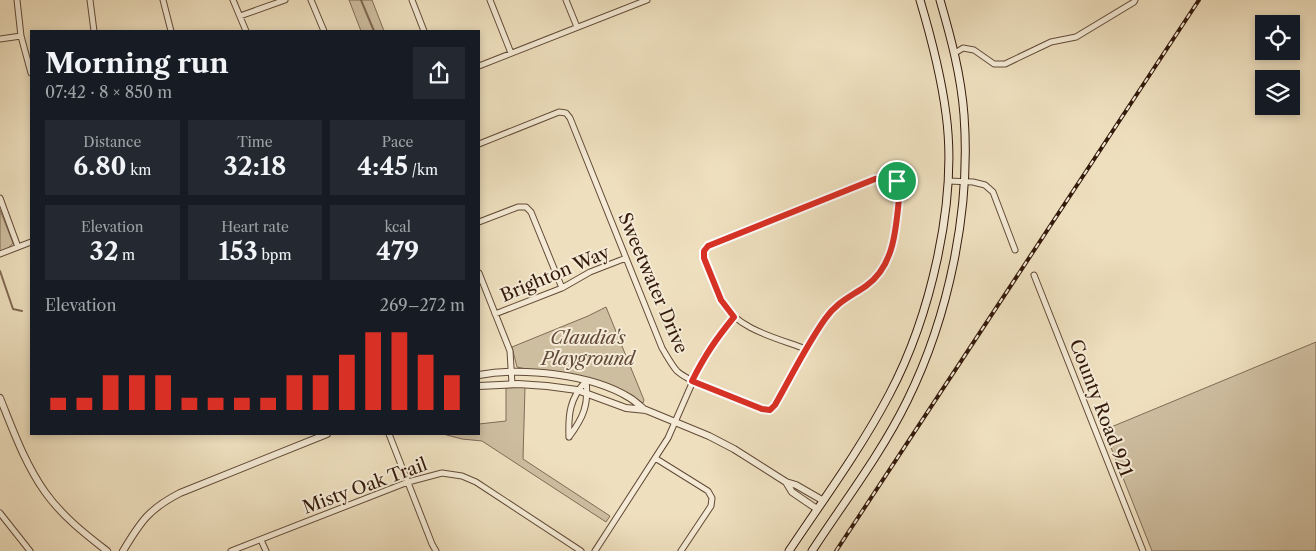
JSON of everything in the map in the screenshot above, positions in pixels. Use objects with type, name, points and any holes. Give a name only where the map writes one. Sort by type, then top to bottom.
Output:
[{"type":"main road","points":[[789,551],[871,428],[890,394],[909,352],[933,279],[942,233],[948,181],[949,150],[946,114],[937,64],[920,0]]},
{"type":"main road","points":[[812,551],[889,434],[907,401],[940,319],[949,284],[959,236],[966,149],[964,114],[955,52],[940,0]]},
{"type":"street","points":[[17,0],[21,36],[30,69]]},
{"type":"street","points":[[90,0],[94,30]]},
{"type":"street","points":[[163,0],[171,30]]},
{"type":"street","points":[[233,0],[246,30]]},
{"type":"street","points":[[240,16],[285,0]]},
{"type":"street","points":[[311,0],[324,30]]},
{"type":"street","points":[[412,0],[424,30]]},
{"type":"street","points":[[490,0],[511,54]]},
{"type":"street","points":[[566,0],[577,27]]},
{"type":"street","points":[[955,52],[963,48],[974,50],[994,64],[1005,64],[1052,42],[1076,37],[1135,0]]},
{"type":"street","points":[[480,66],[644,1]]},
{"type":"street","points":[[0,39],[21,36]]},
{"type":"street","name":"Sweetwater Drive","points":[[480,144],[559,112],[566,112],[662,348],[678,372],[692,381],[762,409],[770,410],[775,405],[806,349]]},
{"type":"street","points":[[890,178],[897,181],[900,189],[894,241],[888,260],[868,285],[845,298],[834,308],[806,349],[749,326],[734,317],[721,300],[704,258],[704,251],[708,246],[875,179],[890,178]]},
{"type":"street","points":[[948,181],[985,185],[993,192],[1015,250]]},
{"type":"street","points":[[0,198],[18,247]]},
{"type":"street","points":[[480,222],[518,207],[526,208],[531,212],[562,288]]},
{"type":"street","points":[[1,254],[30,242]]},
{"type":"street","name":"Brighton Way","points":[[495,314],[562,288],[590,272],[626,258]]},
{"type":"street","points":[[480,276],[510,351],[512,384]]},
{"type":"street","name":"County Road 921","points":[[1034,276],[1143,551]]},
{"type":"street","points":[[595,551],[668,438],[704,356],[734,317]]},
{"type":"street","points":[[480,376],[512,372],[548,373],[610,388],[630,397],[646,410]]},
{"type":"street","points":[[586,381],[588,394],[580,421],[569,437],[568,418],[577,390],[586,381]]},
{"type":"street","points":[[480,386],[512,384],[577,390],[626,408],[646,410],[709,436],[734,449],[786,482],[796,485],[822,500]]},
{"type":"street","points":[[0,398],[25,459],[45,492],[81,531],[107,551]]},
{"type":"street","points":[[389,435],[436,551]]},
{"type":"street","points":[[123,551],[141,521],[162,502],[180,492],[313,436]]},
{"type":"street","points":[[655,458],[708,492],[712,498],[711,506],[681,551]]},
{"type":"street","name":"Misty Oak Trail","points":[[231,551],[408,482],[442,473],[462,476],[476,482],[581,551]]},
{"type":"street","points":[[786,482],[792,492],[817,509]]},
{"type":"street","points":[[0,514],[30,551]]},
{"type":"street","points":[[261,540],[266,551]]},
{"type":"green space","points":[[349,0],[372,0],[384,30],[361,30]]},
{"type":"green space","points":[[0,210],[13,243],[8,249],[0,252]]},
{"type":"green space","name":"Claudia's Playground","points":[[606,307],[644,400],[643,403],[621,390],[517,367],[512,347]]},
{"type":"green space","points":[[1316,342],[1316,551],[1152,551],[1104,430]]},
{"type":"green space","points":[[525,387],[523,459],[610,516],[606,522],[482,441],[447,435],[480,435],[480,424],[506,421],[506,388]]},
{"type":"waterway","points":[[361,0],[374,30]]},
{"type":"waterway","points":[[0,271],[13,309],[22,311]]},
{"type":"railway","points":[[836,551],[1199,0]]},
{"type":"route","points":[[890,178],[897,181],[900,189],[894,241],[888,260],[868,285],[845,298],[825,319],[775,405],[770,410],[762,409],[692,381],[704,356],[734,317],[721,300],[704,258],[704,251],[708,246],[875,179],[890,178]]}]
